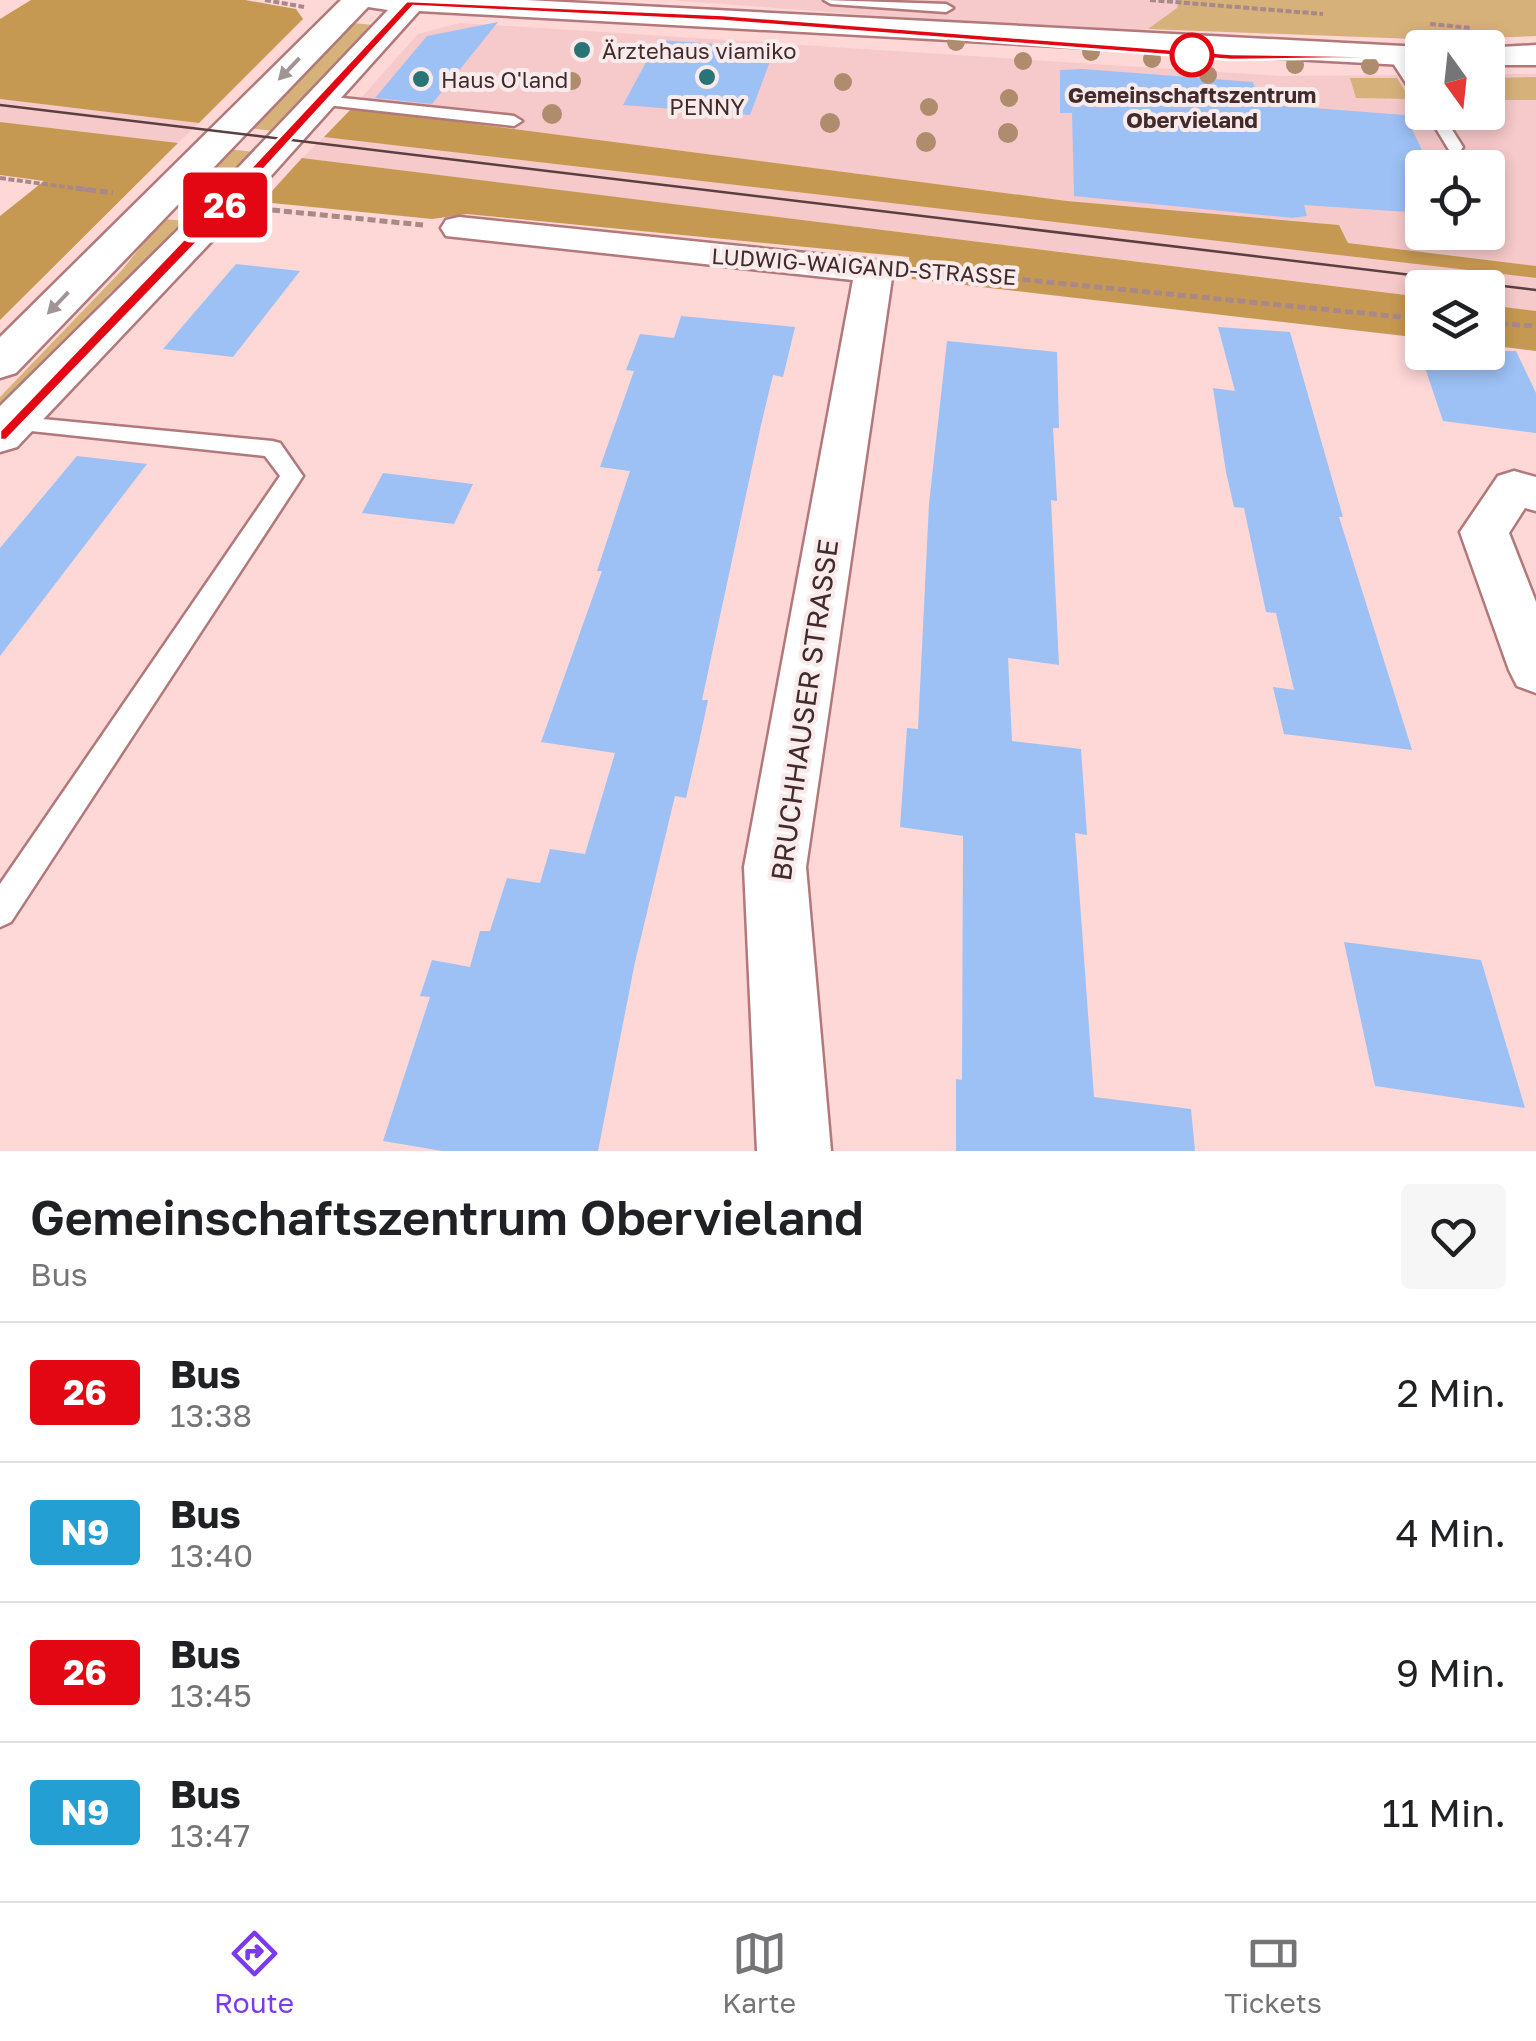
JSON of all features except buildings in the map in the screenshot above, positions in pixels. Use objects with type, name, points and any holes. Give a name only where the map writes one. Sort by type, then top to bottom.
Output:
[{"type":"street","points":[[0,363],[358,0]]},
{"type":"street","points":[[375,0],[692,8],[1231,57],[1405,57]]},
{"type":"street","points":[[492,0],[526,6]]},
{"type":"street","points":[[6,429],[323,101],[412,1]]},
{"type":"street","points":[[1505,56],[1536,55]]},
{"type":"street","name":"LUDWIG-WAIGAND-STRASSE","points":[[460,228],[874,271]]},
{"type":"street","name":"BRUCHHAUSER STRASSE","points":[[794,1151],[775,867],[874,271]]},
{"type":"street","points":[[1525,491],[1484,532],[1536,670]]},
{"type":"lane","points":[[831,0],[946,8]]},
{"type":"lane","points":[[323,101],[514,121]]},
{"type":"lane","points":[[1445,130],[1456,147]]},
{"type":"lane","points":[[0,911],[292,476],[272,449],[6,429]]},
{"type":"path","points":[[266,0],[320,10]]},
{"type":"path","points":[[0,188],[11,180]]},
{"type":"path","points":[[264,210],[460,228]]},
{"type":"path","name":"LUDWIG-WAIGAND-STRASSE","points":[[874,271],[927,268],[1405,317]]},
{"type":"path","points":[[1505,324],[1536,326]]},
{"type":"shaded area","points":[[31,0],[245,0],[296,9],[303,19],[199,123],[0,99],[0,19]]},
{"type":"shaded area","points":[[670,0],[1179,0],[1177,8],[1148,29],[1119,34]]},
{"type":"shaded area","points":[[1179,0],[1536,0],[1536,36],[1505,37],[1505,30],[1405,30],[1405,39],[1148,29],[1177,8]]},
{"type":"shaded area","points":[[343,22],[383,26],[284,132],[239,127]]},
{"type":"shaded area","points":[[460,23],[1281,76],[1405,75],[1405,130],[1505,130],[1505,74],[1536,74],[1536,266],[1405,250],[1505,250],[1505,150],[1405,150],[1405,250],[1348,243],[1339,225],[1067,201],[352,108],[418,34]]},
{"type":"shaded area","points":[[1536,77],[1536,100],[1505,100],[1505,78]]},
{"type":"shaded area","points":[[1350,78],[1397,78],[1405,91],[1405,99],[1356,98]]},
{"type":"shaded area","points":[[0,99],[199,123],[178,143],[0,122]]},
{"type":"shaded area","points":[[352,108],[1067,201],[1339,225],[1348,243],[1536,266],[1536,278],[1505,274],[1505,270],[1467,270],[324,137]]},
{"type":"shaded area","points":[[0,122],[178,143],[0,320],[0,216],[44,181],[0,175]]},
{"type":"shaded area","points":[[324,137],[1467,270],[1405,270],[1405,295],[302,158]]},
{"type":"shaded area","points":[[220,148],[263,153],[205,213],[191,211],[200,201],[168,198]]},
{"type":"shaded area","points":[[302,158],[1405,295],[1405,336],[912,279],[909,257],[467,214],[432,219],[262,202]]},
{"type":"shaded area","points":[[163,219],[198,222],[110,293],[0,410],[0,397],[122,270]]},
{"type":"shaded area","points":[[1505,274],[1536,278],[1536,311],[1505,307]]},
{"type":"shaded area","points":[[1505,307],[1536,311],[1536,351],[1505,347]]},
{"type":"tram line","points":[[0,105],[1536,290]]},
{"type":"bus line","name":"26","points":[[0,435],[195,236],[410,3],[723,18],[1086,42],[1130,50],[1231,57],[1405,57]]},
{"type":"place","name":"Ärztehaus viamiko","points":[[582,50]]},
{"type":"place","name":"Gemeinschaftszentrum Obervieland","points":[[1192,55]]},
{"type":"place","name":"PENNY","points":[[707,77]]},
{"type":"place","name":"Haus O'land","points":[[421,79]]}]
